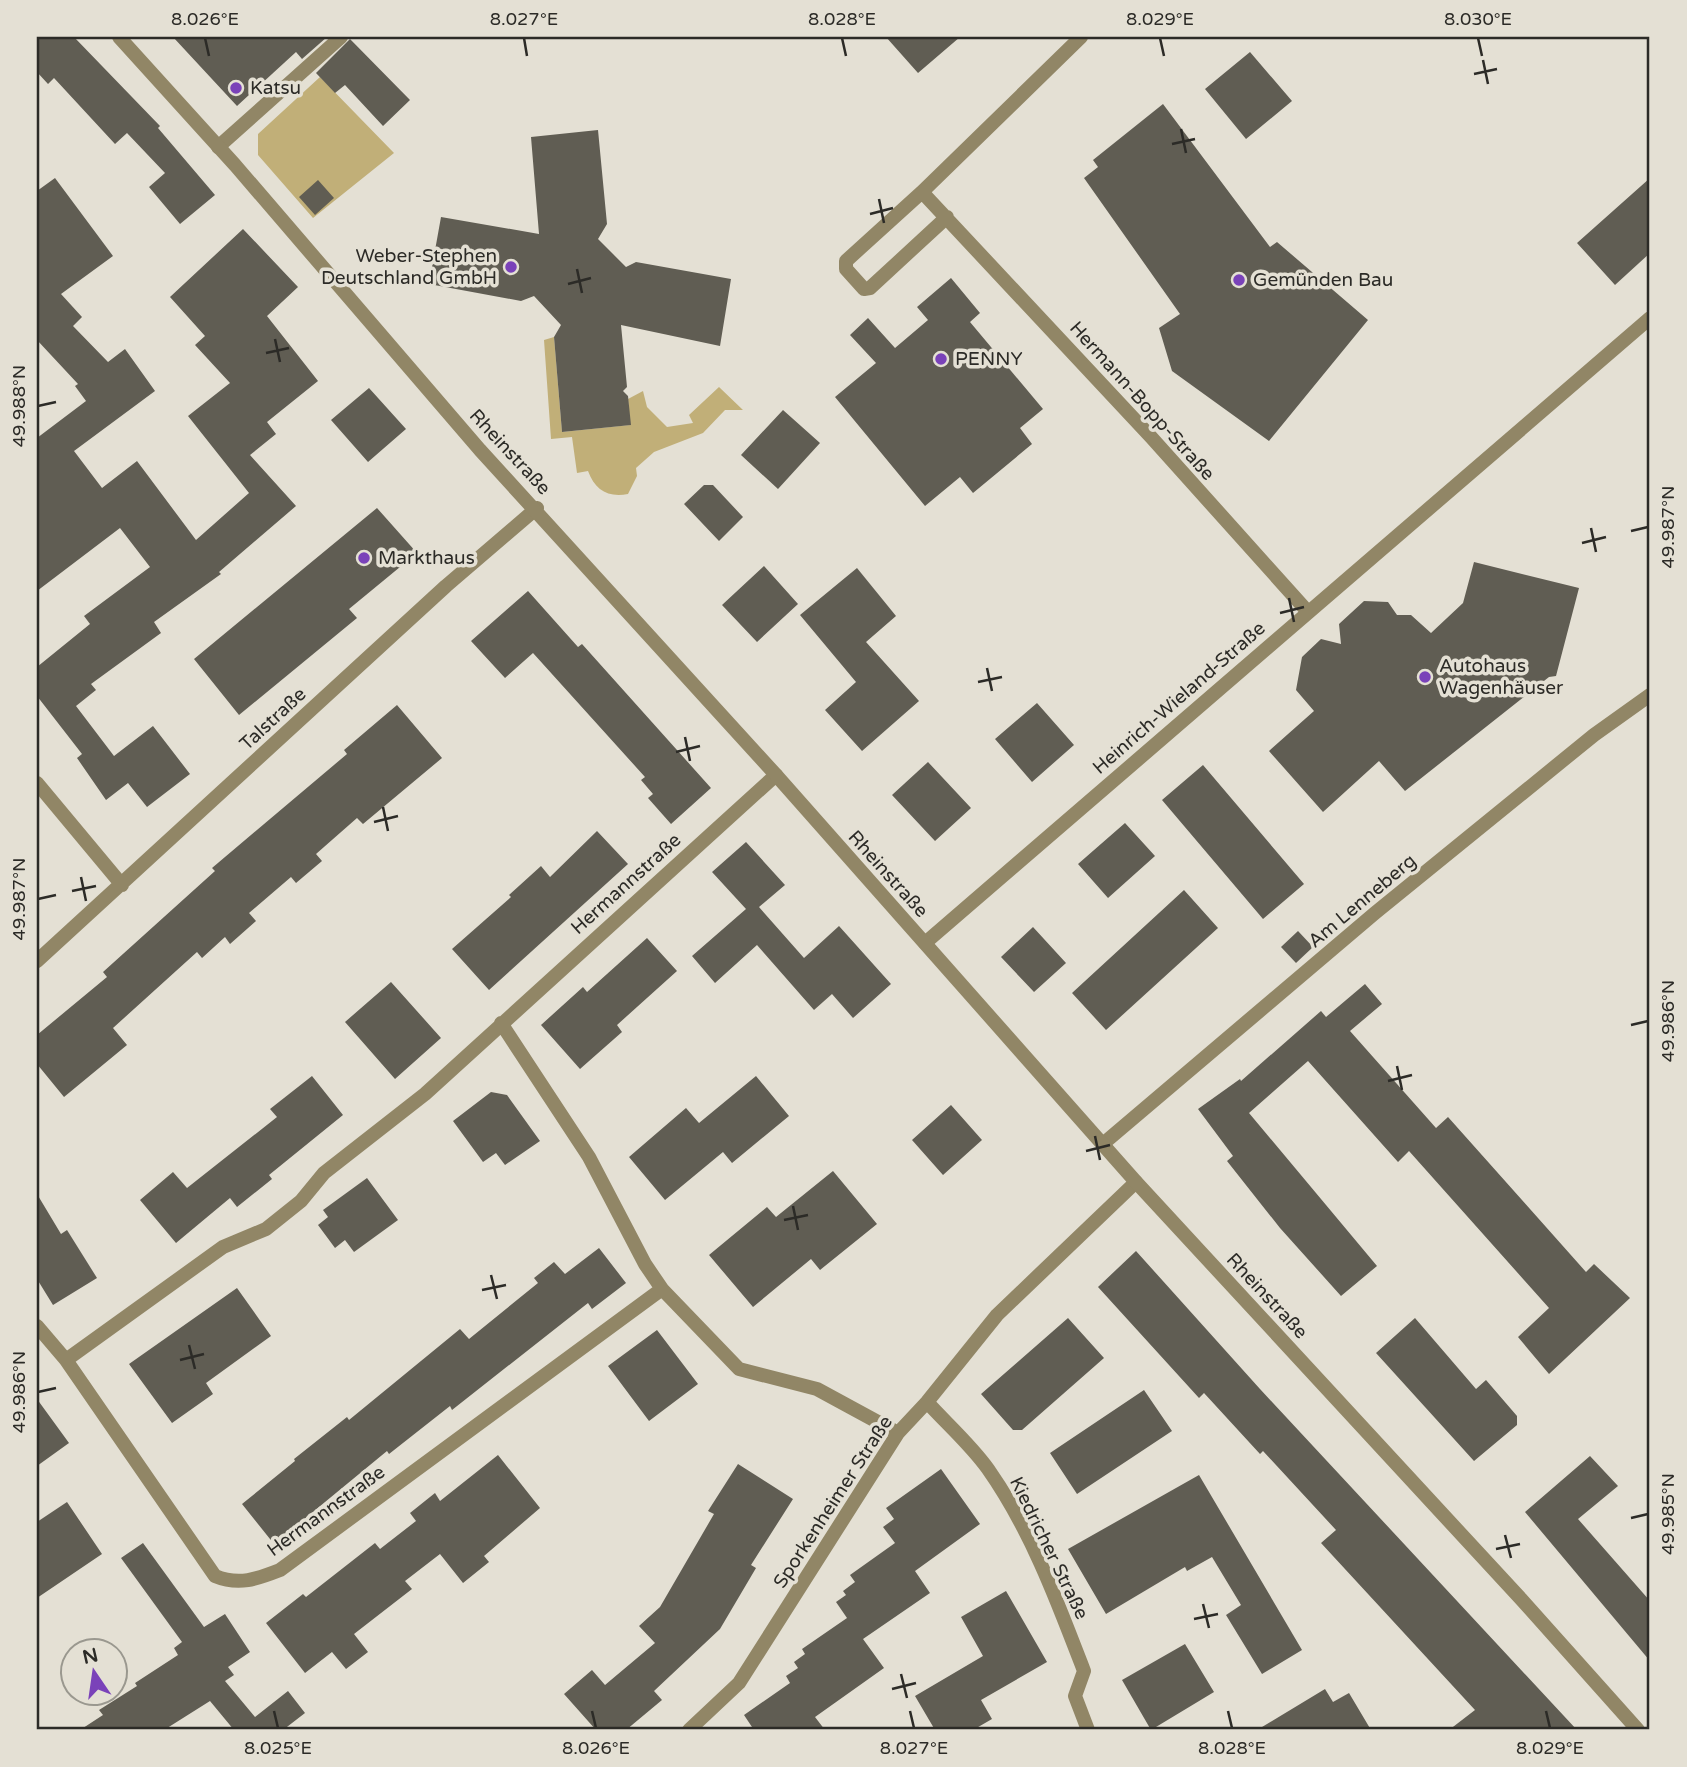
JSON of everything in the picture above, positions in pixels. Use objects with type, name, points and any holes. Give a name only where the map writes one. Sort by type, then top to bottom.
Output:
[{"type":"street","name":"Rheinstraße","points":[[119,37],[218,147],[480,450],[537,508],[1136,1182],[1487,1561],[1638,1730]]},
{"type":"street","points":[[218,147],[341,37]]},
{"type":"street","points":[[947,217],[870,288],[864,289],[846,269],[846,261],[922,192],[1081,37]]},
{"type":"street","name":"Hermann-Bopp-Straße","points":[[922,192],[1308,612]]},
{"type":"street","name":"Heinrich-Wieland-Straße","points":[[925,943],[1650,318]]},
{"type":"street","name":"Talstraße","points":[[37,961],[446,586],[537,508]]},
{"type":"street","name":"Am Lenneberg","points":[[1104,1143],[1375,913],[1594,735],[1650,695]]},
{"type":"street","name":"Hermannstraße","points":[[66,1360],[223,1247],[266,1229],[301,1200],[324,1173],[425,1094],[776,775]]},
{"type":"street","points":[[37,783],[122,885]]},
{"type":"street","points":[[501,1023],[589,1157],[645,1264],[662,1289],[739,1369],[817,1389],[898,1433]]},
{"type":"street","name":"Sporkenheimer Straße","points":[[689,1730],[739,1683],[898,1433],[927,1402],[997,1315],[1136,1182]]},
{"type":"street","name":"Hermannstraße","points":[[37,1326],[66,1360],[215,1576],[229,1582],[251,1581],[280,1570],[662,1289]]},
{"type":"street","name":"Kiedricher Straße","points":[[927,1402],[988,1469],[1019,1523],[1059,1606],[1084,1671],[1075,1696],[1087,1730]]},
{"type":"shaded area","points":[[320,77],[394,153],[313,218],[258,155],[258,134]]},
{"type":"shaded area","points":[[554,337],[562,432],[630,425],[628,399],[643,391],[647,407],[667,427],[693,423],[689,415],[719,387],[743,410],[725,410],[703,433],[654,452],[636,468],[637,476],[628,494],[608,493],[598,488],[588,471],[577,473],[572,437],[551,439],[544,340]]},
{"type":"building","points":[[37,37],[74,37],[160,126],[158,128],[215,195],[180,224],[149,187],[165,173],[127,133],[115,144],[54,78],[48,84],[37,72]]},
{"type":"building","points":[[173,37],[327,37],[302,59],[296,52],[237,106]]},
{"type":"building","points":[[886,37],[960,37],[918,73]]},
{"type":"building","points":[[350,39],[410,100],[383,126],[345,85],[335,93],[316,73]]},
{"type":"building","points":[[1250,52],[1292,101],[1246,139],[1205,89]]},
{"type":"building","name":"Gemünden Bau","points":[[1163,104],[1270,247],[1277,242],[1368,320],[1269,441],[1172,371],[1159,328],[1180,314],[1084,178],[1098,167],[1093,160]]},
{"type":"building","points":[[598,130],[607,224],[598,239],[626,267],[636,262],[731,279],[720,346],[621,325],[627,387],[623,391],[628,396],[631,425],[562,432],[554,337],[561,325],[534,296],[521,301],[429,284],[441,217],[539,234],[531,137]]},
{"type":"building","points":[[55,178],[113,256],[61,294],[82,317],[73,326],[108,362],[125,349],[155,391],[74,451],[102,488],[137,461],[196,540],[249,493],[188,416],[230,383],[195,345],[205,336],[170,297],[243,229],[298,287],[267,316],[318,381],[267,422],[276,434],[250,455],[296,506],[219,572],[221,574],[154,622],[161,633],[91,684],[96,690],[76,706],[114,756],[153,726],[190,774],[147,807],[128,783],[106,800],[77,758],[82,754],[37,696],[37,667],[90,624],[84,616],[150,567],[120,528],[37,591],[37,438],[86,401],[75,386],[78,384],[37,340],[37,191]]},
{"type":"building","points":[[1650,178],[1650,253],[1615,285],[1577,243]]},
{"type":"building","points":[[318,180],[334,198],[315,215],[299,197]]},
{"type":"building","name":"PENNY","points":[[951,278],[980,313],[970,322],[1043,409],[1020,428],[1032,444],[973,493],[960,477],[925,506],[835,397],[876,363],[850,335],[868,318],[895,348],[928,320],[917,307]]},
{"type":"building","points":[[369,388],[406,429],[368,462],[331,420]]},
{"type":"building","points":[[783,410],[820,443],[778,489],[741,455]]},
{"type":"building","points":[[704,485],[713,485],[743,517],[719,541],[684,504]]},
{"type":"building","points":[[377,508],[417,553],[349,609],[357,618],[239,715],[194,659]]},
{"type":"building","name":"Autohaus Wagenhäuser","points":[[1474,562],[1579,588],[1556,676],[1549,677],[1405,791],[1379,761],[1323,812],[1269,751],[1314,711],[1296,690],[1302,657],[1321,639],[1341,644],[1339,624],[1364,601],[1388,602],[1397,615],[1411,615],[1431,633],[1463,603]]},
{"type":"building","points":[[764,566],[798,604],[757,642],[722,605]]},
{"type":"building","points":[[857,568],[896,616],[866,642],[919,701],[862,751],[825,710],[856,682],[800,615]]},
{"type":"building","points":[[528,591],[578,647],[582,644],[711,788],[671,824],[648,798],[653,794],[641,780],[645,777],[533,653],[505,678],[471,641]]},
{"type":"building","points":[[1037,703],[1074,745],[1032,782],[995,739]]},
{"type":"building","points":[[397,705],[442,758],[363,824],[357,818],[316,854],[322,861],[296,883],[291,877],[249,913],[256,921],[230,944],[225,937],[202,958],[197,952],[113,1028],[127,1045],[64,1097],[37,1064],[37,1035],[107,977],[103,972],[215,871],[212,868],[347,754],[344,750]]},
{"type":"building","points":[[928,762],[971,808],[935,841],[892,795]]},
{"type":"building","points":[[1203,765],[1304,884],[1263,919],[1162,800]]},
{"type":"building","points":[[1125,823],[1155,856],[1108,898],[1078,864]]},
{"type":"building","points":[[597,831],[628,864],[489,990],[452,949],[511,897],[509,895],[541,866],[550,877]]},
{"type":"building","points":[[746,842],[785,885],[759,907],[804,958],[839,926],[891,984],[853,1018],[832,994],[814,1010],[757,945],[715,983],[692,956],[746,909],[712,872]]},
{"type":"building","points":[[1184,890],[1218,928],[1106,1030],[1072,993]]},
{"type":"building","points":[[1033,927],[1066,963],[1034,992],[1001,957]]},
{"type":"building","points":[[1298,931],[1313,947],[1296,963],[1281,947]]},
{"type":"building","points":[[647,938],[677,971],[617,1025],[622,1032],[580,1069],[541,1025],[583,987],[587,992]]},
{"type":"building","points":[[391,982],[441,1038],[395,1079],[345,1022]]},
{"type":"building","points":[[1365,984],[1382,1004],[1350,1031],[1436,1128],[1448,1117],[1586,1272],[1594,1264],[1630,1298],[1549,1374],[1518,1337],[1549,1308],[1409,1151],[1398,1162],[1308,1061],[1249,1113],[1377,1266],[1341,1296],[1280,1228],[1227,1161],[1233,1156],[1198,1109],[1240,1079],[1241,1081],[1321,1011],[1326,1017]]},
{"type":"building","points":[[312,1076],[343,1115],[269,1175],[272,1179],[237,1207],[230,1198],[176,1243],[140,1200],[173,1172],[187,1188],[277,1117],[270,1109]]},
{"type":"building","points":[[756,1076],[789,1116],[732,1163],[723,1152],[665,1200],[629,1157],[686,1108],[699,1123]]},
{"type":"building","points":[[491,1092],[507,1095],[540,1141],[505,1165],[496,1153],[483,1162],[453,1121]]},
{"type":"building","points":[[951,1105],[982,1140],[943,1175],[912,1140]]},
{"type":"building","points":[[833,1171],[877,1224],[820,1270],[811,1259],[753,1307],[709,1255],[767,1207],[776,1217]]},
{"type":"building","points":[[367,1178],[398,1220],[354,1252],[345,1240],[335,1248],[318,1225],[328,1217],[323,1210]]},
{"type":"building","points":[[37,1194],[61,1234],[67,1230],[97,1278],[53,1305],[37,1279]]},
{"type":"building","points":[[599,1248],[626,1283],[592,1309],[588,1303],[452,1410],[450,1406],[389,1454],[387,1451],[274,1544],[242,1504],[295,1461],[294,1459],[347,1417],[349,1420],[460,1329],[469,1339],[538,1283],[534,1278],[554,1262],[565,1274]]},
{"type":"building","points":[[1136,1251],[1260,1389],[1577,1730],[1449,1730],[1475,1710],[1321,1543],[1336,1530],[1263,1451],[1260,1454],[1204,1393],[1199,1398],[1098,1287]]},
{"type":"building","points":[[237,1288],[271,1336],[206,1383],[213,1394],[172,1423],[129,1364]]},
{"type":"building","points":[[1068,1318],[1104,1358],[1022,1430],[1013,1430],[981,1394]]},
{"type":"building","points":[[1415,1318],[1476,1389],[1486,1380],[1517,1416],[1517,1425],[1474,1461],[1376,1353]]},
{"type":"building","points":[[657,1330],[698,1384],[649,1421],[608,1366]]},
{"type":"building","points":[[1144,1390],[1172,1431],[1077,1494],[1050,1453]]},
{"type":"building","points":[[37,1399],[69,1443],[37,1466]]},
{"type":"building","points":[[498,1455],[540,1508],[484,1556],[489,1562],[463,1583],[440,1554],[405,1581],[412,1589],[354,1634],[368,1652],[346,1669],[332,1652],[305,1673],[266,1623],[303,1594],[306,1597],[375,1543],[380,1549],[416,1521],[410,1513],[435,1493],[440,1501]]},
{"type":"building","points":[[1590,1456],[1618,1486],[1578,1519],[1650,1601],[1650,1661],[1525,1512]]},
{"type":"building","points":[[738,1464],[793,1499],[751,1565],[756,1568],[720,1629],[654,1691],[662,1700],[626,1730],[596,1730],[564,1694],[592,1670],[605,1685],[655,1643],[639,1626],[660,1607],[714,1514],[708,1511]]},
{"type":"building","points":[[941,1469],[980,1524],[915,1571],[930,1593],[863,1639],[884,1668],[815,1717],[825,1730],[754,1730],[744,1715],[790,1683],[786,1676],[798,1668],[794,1662],[805,1654],[802,1649],[847,1618],[836,1602],[846,1595],[843,1591],[855,1582],[850,1575],[895,1543],[883,1527],[894,1519],[886,1508]]},
{"type":"building","points":[[1199,1475],[1302,1650],[1262,1674],[1226,1615],[1241,1605],[1212,1557],[1187,1571],[1185,1567],[1106,1614],[1068,1549]]},
{"type":"building","points":[[67,1502],[102,1554],[37,1598],[37,1522]]},
{"type":"building","points":[[143,1543],[204,1627],[225,1614],[250,1652],[228,1667],[234,1675],[225,1681],[255,1717],[288,1691],[305,1713],[283,1730],[234,1730],[210,1701],[164,1730],[80,1730],[103,1715],[99,1710],[102,1708],[130,1708],[130,1690],[137,1686],[135,1683],[178,1655],[174,1648],[182,1642],[121,1558]]},
{"type":"building","points":[[1006,1591],[1047,1662],[981,1700],[992,1719],[973,1730],[935,1730],[915,1696],[983,1656],[961,1617]]},
{"type":"building","points":[[1185,1644],[1214,1692],[1151,1730],[1122,1680]]},
{"type":"building","points":[[1325,1689],[1333,1702],[1349,1693],[1371,1730],[1257,1730]]},
{"type":"place","name":"Katsu","points":[[236,88]]},
{"type":"place","name":"Weber-Stephen Deutschland GmbH","points":[[511,267]]},
{"type":"place","name":"Gemünden Bau","points":[[1239,280]]},
{"type":"place","name":"PENNY","points":[[941,359]]},
{"type":"place","name":"Markthaus","points":[[364,558]]},
{"type":"place","name":"Autohaus Wagenhäuser","points":[[1425,677]]}]
